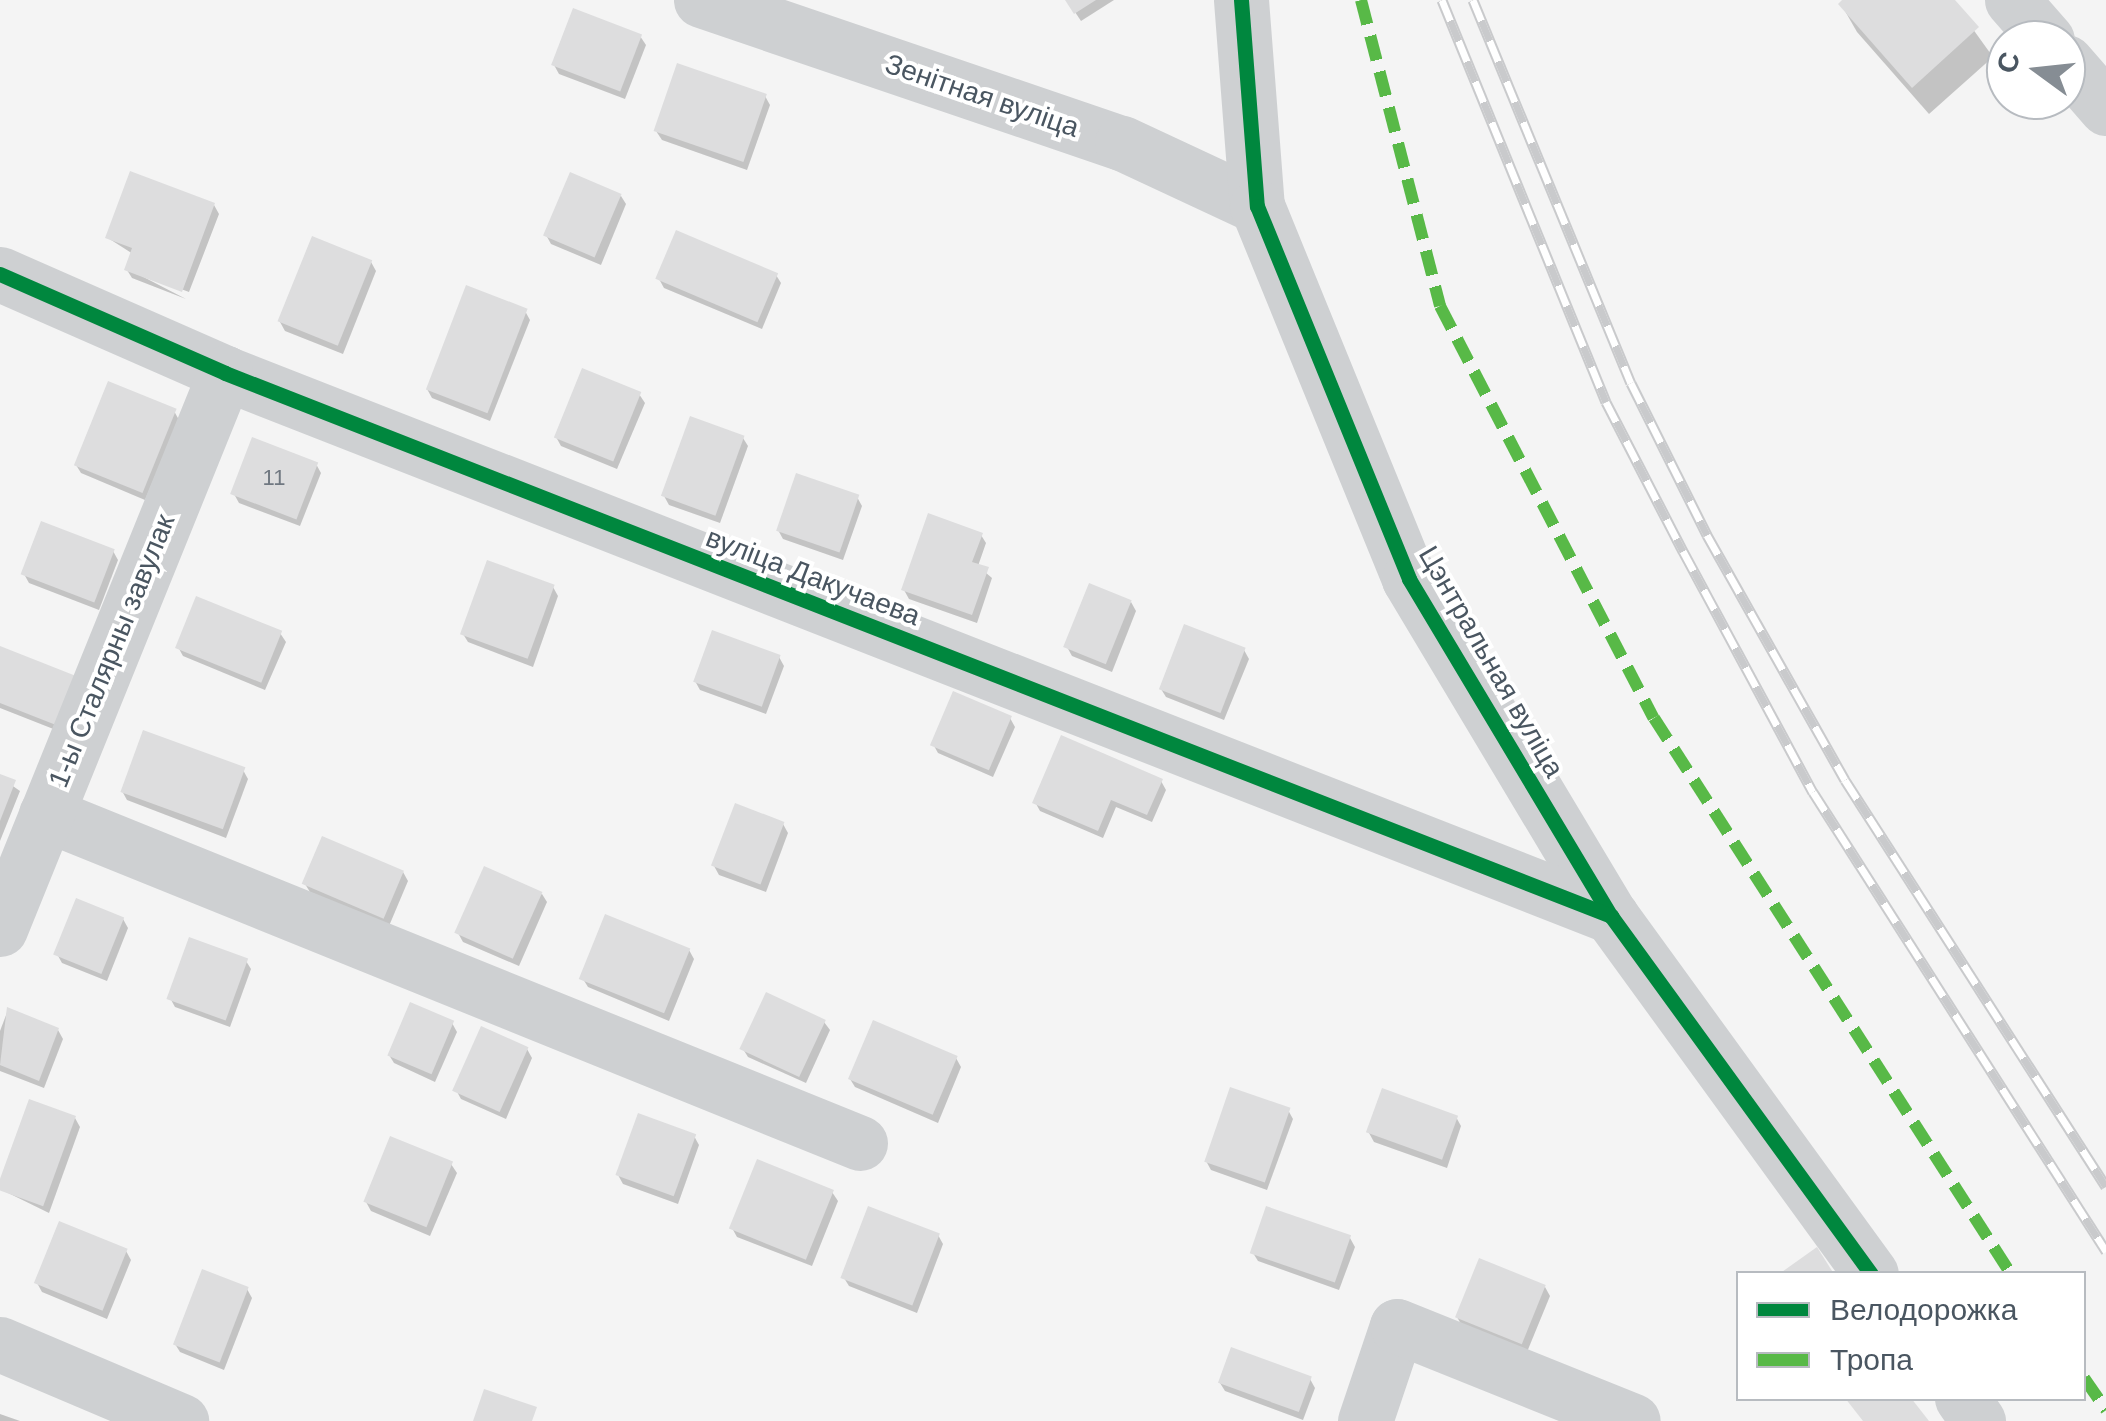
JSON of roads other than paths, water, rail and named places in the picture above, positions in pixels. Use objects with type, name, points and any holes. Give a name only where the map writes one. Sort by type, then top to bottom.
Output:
[{"type":"street","name":"Зенітная вуліца","points":[[702,0],[1122,143],[1256,206]]},
{"type":"street","name":"Цэнтральная вуліца","points":[[1241,0],[1256,206],[1409,578],[1611,916],[1869,1271]]},
{"type":"street","points":[[2012,0],[2030,20]]},
{"type":"street","points":[[2086,85],[2106,108]]},
{"type":"street","name":"вуліца Дакучаева","points":[[0,274],[225,373],[1611,916]]},
{"type":"street","name":"1-ы Сталярны завулак","points":[[0,929],[225,373]]},
{"type":"street","points":[[46,814],[860,1143]]},
{"type":"street","points":[[1366,1421],[1397,1326],[1634,1421]]},
{"type":"street","points":[[0,1344],[180,1421]]},
{"type":"railway","points":[[1442,0],[1606,402],[1683,551],[1813,792],[2106,1251]]},
{"type":"railway","points":[[1473,0],[1631,383],[1707,535],[1845,780],[2106,1186]]}]
